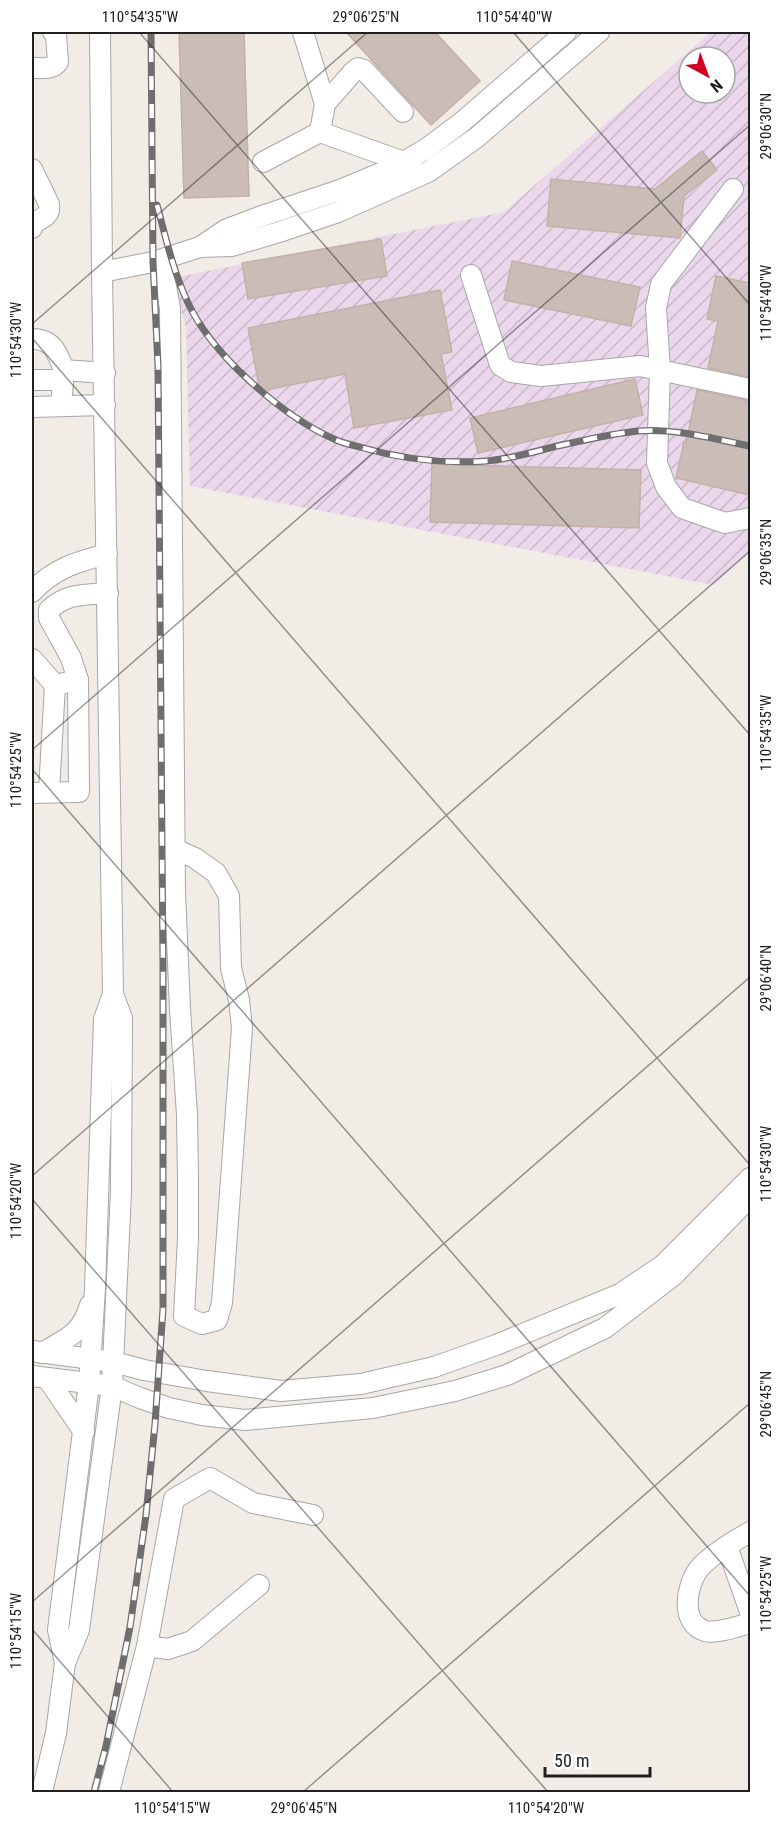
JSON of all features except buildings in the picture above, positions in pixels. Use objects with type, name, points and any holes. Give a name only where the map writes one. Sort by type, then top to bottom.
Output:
[{"type":"street","points":[[32,68],[56,66],[58,62],[56,35],[53,32]]},
{"type":"street","points":[[42,1792],[56,1733],[65,1663],[79,1630],[112,1386],[122,1191],[122,1018],[113,994],[100,32]]},
{"type":"street","points":[[303,32],[325,104],[320,132]]},
{"type":"street","points":[[102,272],[161,260],[200,247],[227,229],[340,190],[393,168],[426,149],[462,122],[566,32]]},
{"type":"street","points":[[200,247],[232,246],[279,232],[338,212],[428,172],[476,138],[598,32]]},
{"type":"street","points":[[325,104],[358,68],[364,70],[403,112]]},
{"type":"street","points":[[263,162],[320,132],[404,161],[428,172]]},
{"type":"street","points":[[32,169],[51,210],[48,215],[32,224]]},
{"type":"street","points":[[733,189],[661,284],[656,308],[660,370],[657,463],[666,487],[682,508],[725,523],[750,518]]},
{"type":"street","points":[[161,260],[170,308],[175,849],[180,1009],[187,1114],[188,1238],[184,1316],[202,1324],[217,1320],[222,1303],[242,1028],[239,1000],[231,968],[230,896],[216,873],[195,858],[175,849]]},
{"type":"street","points":[[471,275],[500,365],[512,372],[541,376],[640,366],[750,389]]},
{"type":"street","points":[[32,339],[42,339],[54,348],[63,375],[61,406]]},
{"type":"street","points":[[32,380],[63,375],[105,373]]},
{"type":"street","points":[[32,407],[105,405]]},
{"type":"street","points":[[32,592],[53,573],[75,562],[107,554]]},
{"type":"street","points":[[32,659],[55,685],[40,792],[79,792],[78,680],[71,658],[49,618],[50,610],[59,601],[73,596],[108,593]]},
{"type":"street","points":[[55,685],[78,680]]},
{"type":"street","points":[[65,1663],[58,1630],[89,1384],[95,1288],[104,1019],[113,994]]},
{"type":"street","points":[[37,1352],[114,1362],[144,1370],[207,1381],[281,1391],[361,1384],[434,1367],[496,1345],[620,1294],[663,1265],[750,1178]]},
{"type":"street","points":[[39,1377],[112,1386],[169,1408],[244,1420],[373,1408],[455,1391],[507,1375],[605,1328],[674,1275],[750,1197]]},
{"type":"street","points":[[37,1352],[70,1336],[79,1329],[85,1321],[95,1288]]},
{"type":"street","points":[[596,1305],[605,1328]]},
{"type":"street","points":[[39,1377],[84,1432]]},
{"type":"street","points":[[110,1792],[147,1646],[174,1499],[210,1478],[254,1503],[313,1515]]},
{"type":"street","points":[[750,1532],[727,1546],[699,1569],[690,1584],[687,1597],[690,1617],[696,1626],[707,1631],[750,1623]]},
{"type":"street","points":[[727,1546],[742,1562],[748,1598]]},
{"type":"street","points":[[147,1646],[168,1649],[192,1641],[258,1585]]},
{"type":"shaded area","points":[[711,32],[750,32],[750,552],[714,585],[190,486],[186,328],[173,278],[504,212],[677,62],[677,105],[737,105],[737,45],[696,45]]},
{"type":"railway","points":[[94,1792],[106,1746],[130,1627],[146,1515],[163,1309],[163,967],[158,365],[153,262],[151,32]]},
{"type":"railway","points":[[157,205],[179,281],[194,314],[211,340],[238,370],[271,399],[295,417],[337,440],[391,455],[454,462],[503,459],[595,438],[652,430],[708,437],[750,446]]}]
